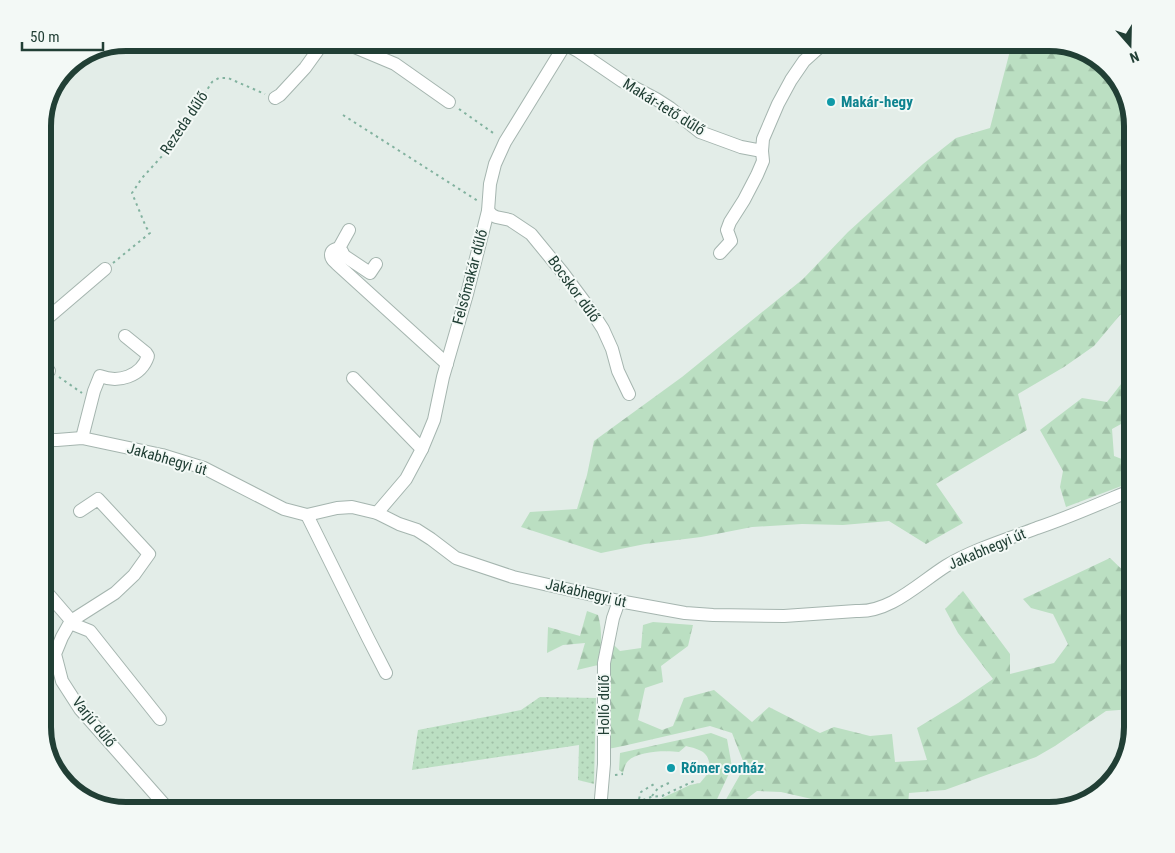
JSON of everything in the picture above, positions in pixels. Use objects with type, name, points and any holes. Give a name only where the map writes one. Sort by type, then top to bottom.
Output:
[{"type":"street","points":[[274,98],[280,95],[305,68],[317,51]]},
{"type":"street","points":[[365,51],[395,64],[449,102]]},
{"type":"street","name":"Felsőmakár dűlő","points":[[378,513],[406,478],[422,449],[434,420],[488,211],[490,184],[495,164],[505,142],[561,51]]},
{"type":"street","name":"Makár-tető dűlő","points":[[579,51],[622,81],[656,99],[700,132],[741,147],[762,151]]},
{"type":"street","points":[[720,253],[731,241],[727,230],[730,222],[758,175],[763,162],[763,139],[778,104],[804,61],[815,51]]},
{"type":"street","name":"Bocskor dűlő","points":[[488,211],[496,217],[510,220],[531,234],[563,273],[603,329],[612,349],[618,371],[629,394]]},
{"type":"street","points":[[349,230],[338,255],[344,271],[447,364]]},
{"type":"street","points":[[338,255],[370,273],[376,264]]},
{"type":"street","points":[[51,315],[105,269]]},
{"type":"street","points":[[82,438],[100,376],[107,379],[119,379],[133,375],[146,362],[148,356],[146,353],[125,336]]},
{"type":"street","points":[[353,378],[422,449]]},
{"type":"street","name":"Jakabhegyi út","points":[[51,440],[82,438],[162,454],[204,468],[284,509],[307,515],[337,508],[352,507],[378,513],[399,524],[417,530],[456,558],[513,577],[619,601],[685,613],[712,615],[784,616],[866,612],[898,600],[947,565],[984,548],[1074,515],[1124,493]]},
{"type":"street","name":"Varjú dűlő","points":[[80,511],[98,499],[149,554],[134,575],[115,592],[71,621],[55,654],[62,681],[80,709],[163,802]]},
{"type":"street","points":[[307,515],[386,673]]},
{"type":"street","points":[[51,597],[75,625],[90,631],[160,719]]},
{"type":"street","name":"Holló dűlő","points":[[601,802],[604,764],[604,663],[613,618],[619,601]]},
{"type":"path","name":"Rezeda dűlő","points":[[105,269],[150,233],[132,193],[142,178],[173,144],[212,82],[219,78],[228,78],[274,98]]},
{"type":"path","points":[[449,102],[505,142]]},
{"type":"path","points":[[343,115],[482,204],[488,211]]},
{"type":"path","points":[[51,372],[93,396]]},
{"type":"path","points":[[614,779],[614,776],[623,774]]},
{"type":"path","points":[[643,800],[662,796],[694,781],[696,778]]},
{"type":"path","points":[[651,797],[658,788],[671,782]]},
{"type":"path","points":[[639,799],[641,792],[654,784]]},
{"type":"green space","points":[[1010,51],[1049,51],[1073,55],[1082,59],[1094,67],[1111,85],[1121,107],[1124,126],[1124,313],[1120,315],[1094,346],[1064,367],[1018,394],[1027,430],[936,484],[963,523],[926,544],[889,521],[843,525],[802,524],[752,527],[601,553],[521,527],[530,512],[577,509],[594,441],[682,377],[803,279],[848,232],[923,164],[956,138],[990,128]]},
{"type":"green space","points":[[1124,380],[1124,422],[1112,429],[1114,456],[1124,460],[1124,485],[1066,507],[1060,487],[1063,471],[1040,430],[1082,398],[1107,402]]},
{"type":"green space","points":[[1110,558],[1124,571],[1124,710],[1106,711],[1036,757],[945,790],[909,793],[908,802],[825,802],[781,792],[757,791],[743,802],[725,802],[745,766],[732,733],[710,726],[608,749],[610,641],[620,651],[641,648],[643,625],[653,622],[693,625],[688,646],[661,666],[663,682],[645,688],[638,720],[662,730],[673,726],[684,698],[714,690],[752,722],[769,707],[820,733],[834,727],[870,736],[892,734],[895,762],[927,760],[917,728],[993,679],[958,633],[945,609],[963,591],[1010,654],[1010,674],[1054,663],[1068,644],[1053,614],[1031,608],[1023,599]]},
{"type":"green space","points":[[587,611],[598,615],[600,621],[601,640],[598,665],[577,670],[585,643],[563,645],[547,653],[548,627],[580,636]]},
{"type":"green space","points":[[540,697],[596,698],[594,784],[578,780],[579,745],[412,770],[418,730],[521,710]]},
{"type":"green space","points":[[711,733],[727,739],[732,767],[716,802],[657,802],[690,785],[700,783],[710,771],[707,756],[701,751],[686,746],[679,752],[660,751],[645,753],[628,761],[623,773],[619,770],[620,753]]},
{"type":"place","name":"Makár-hegy","points":[[831,102]]},
{"type":"place","name":"Rőmer sorház","points":[[671,768]]}]
